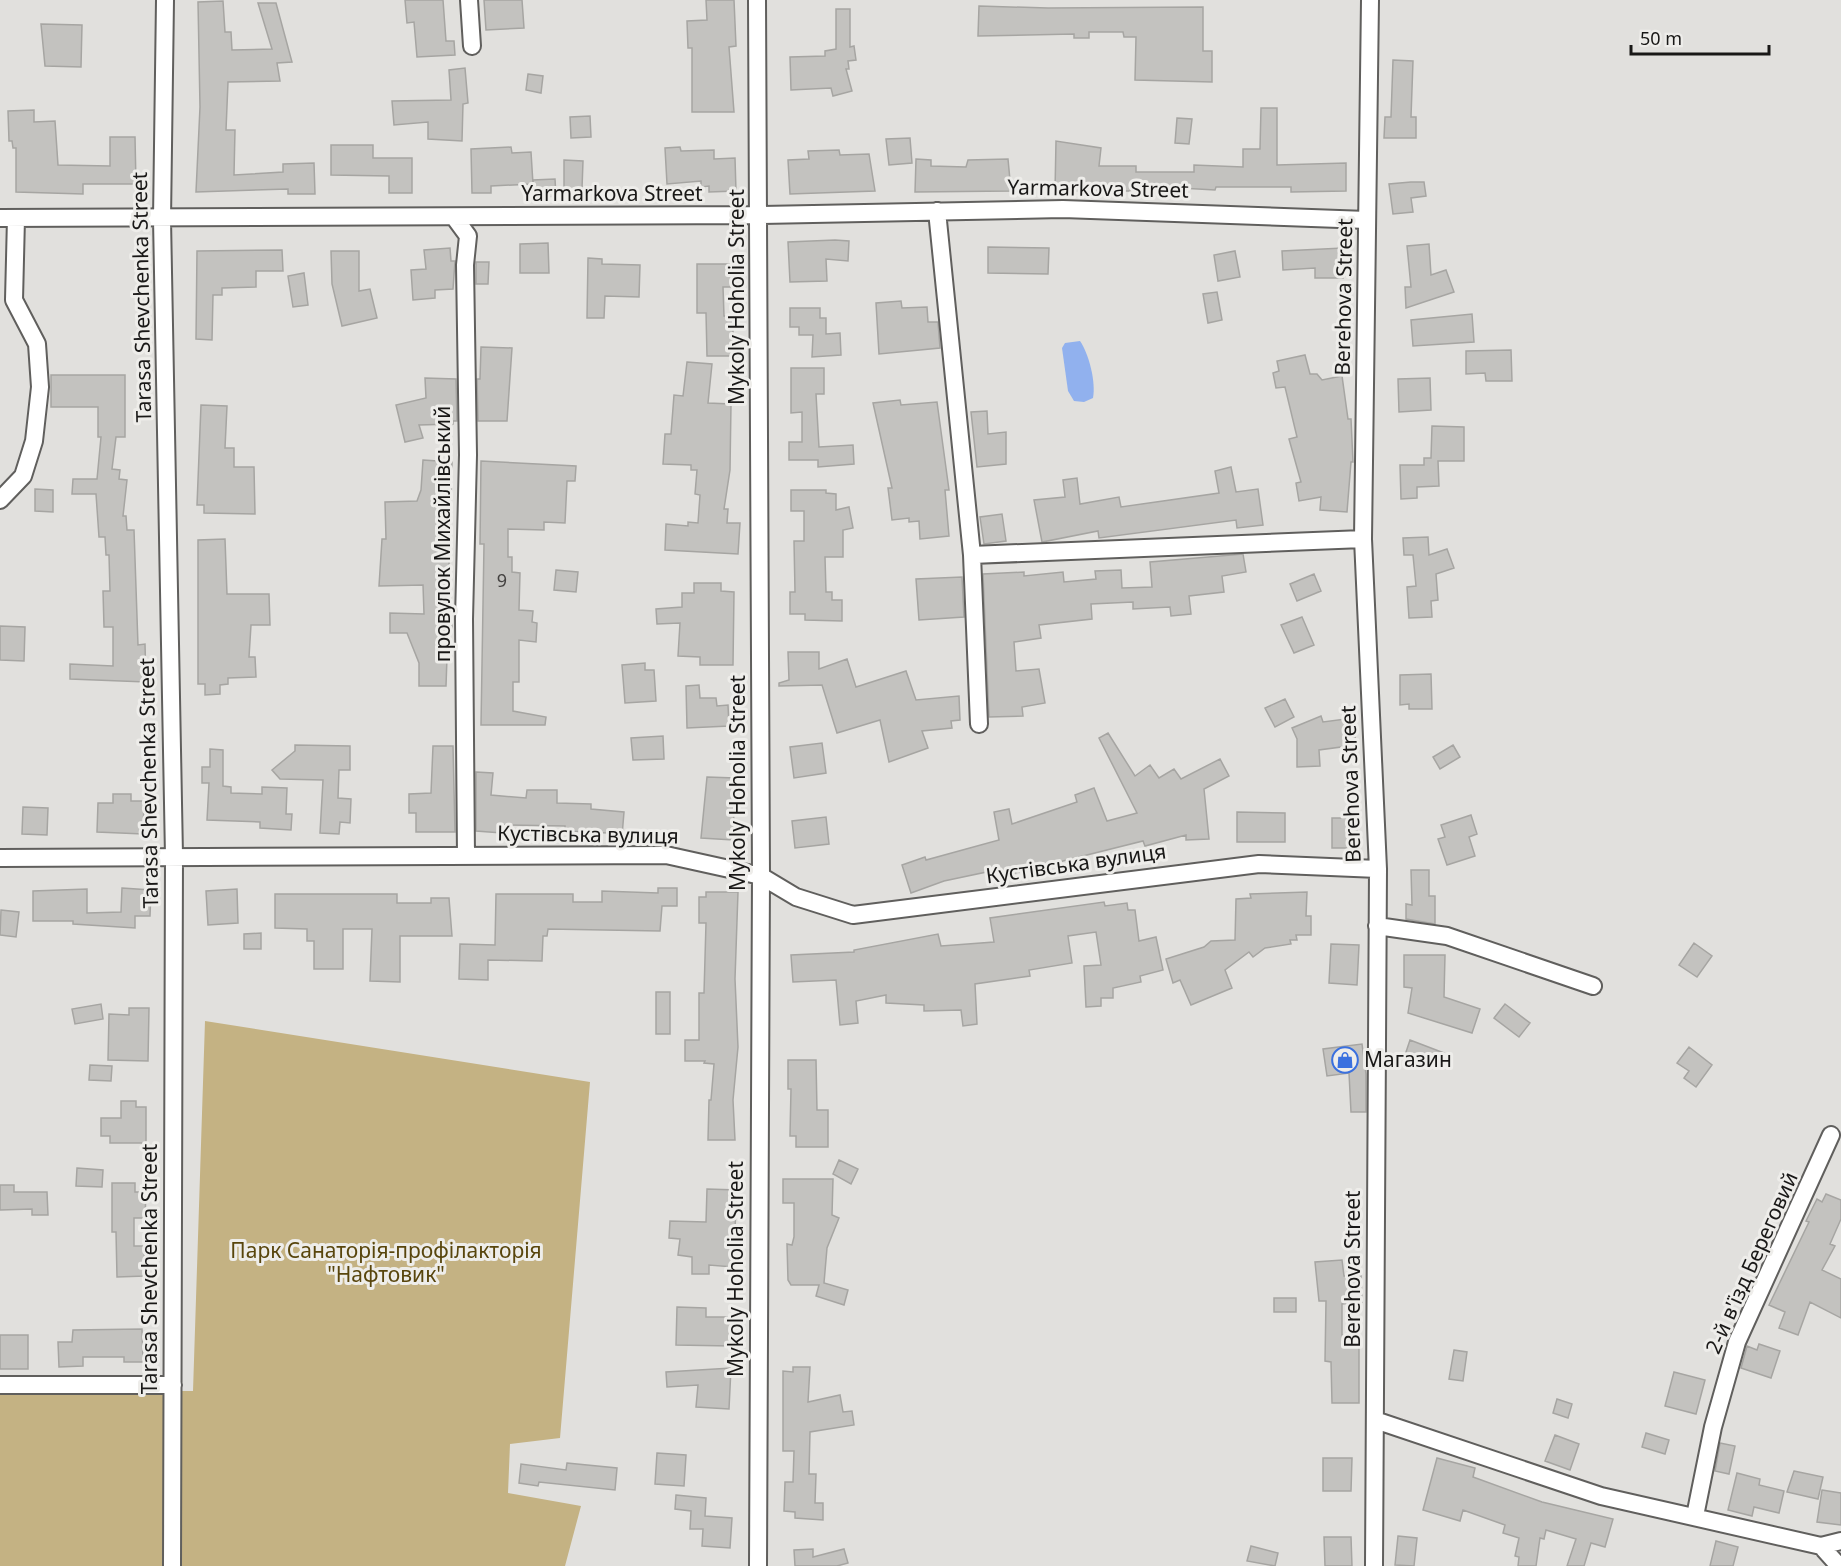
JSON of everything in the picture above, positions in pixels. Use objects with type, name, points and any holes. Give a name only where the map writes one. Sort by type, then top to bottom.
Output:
[{"type":"street","name":"Tarasa Shevchenka Street","points":[[165,0],[162,219],[174,856],[172,1566]]},
{"type":"street","points":[[469,0],[472,46]]},
{"type":"street","name":"Mykoly Hoholia Street","points":[[757,0],[761,876],[758,1566]]},
{"type":"street","name":"Berehova Street","points":[[1370,0],[1363,539],[1378,869],[1374,1566]]},
{"type":"street","name":"Yarmarkova Street","points":[[8,218],[759,215],[1063,209],[1367,219]]},
{"type":"street","points":[[937,212],[972,555],[979,724]]},
{"type":"street","name":"провулок Михайлівський","points":[[454,217],[468,236],[465,265],[468,455],[464,619],[466,856]]},
{"type":"street","points":[[0,500],[23,476],[34,441],[40,387],[38,344],[14,300],[8,218]]},
{"type":"street","points":[[972,555],[1363,539]]},
{"type":"street","name":"Кустівська вулиця","points":[[0,858],[666,855],[761,876],[796,897],[853,915],[1259,864],[1378,869]]},
{"type":"street","points":[[1377,926],[1447,936],[1593,986]]},
{"type":"street","name":"2-й в'їзд Береговий","points":[[1695,1516],[1713,1426],[1737,1342],[1831,1135]]},
{"type":"street","points":[[0,1385],[173,1385]]},
{"type":"street","points":[[1375,1420],[1601,1496],[1821,1546],[1841,1541]]},
{"type":"street","points":[[1821,1546],[1839,1566]]},
{"type":"green space","name":"Парк Санаторія-профілакторія \"Нафтовик\"","points":[[205,1021],[590,1082],[560,1438],[510,1444],[508,1493],[581,1506],[565,1566],[0,1566],[0,1391],[193,1391]]},
{"type":"water","points":[[1080,341],[1089,361],[1094,384],[1093,398],[1084,402],[1074,401],[1068,391],[1062,348],[1065,343]]},
{"type":"building","points":[[405,0],[443,0],[446,41],[454,41],[455,55],[417,57],[414,22],[407,23]]},
{"type":"building","points":[[484,0],[522,0],[524,28],[486,30]]},
{"type":"building","points":[[706,0],[734,0],[736,46],[729,47],[734,112],[692,112],[692,48],[688,48],[687,21],[707,20]]},
{"type":"building","points":[[223,1],[225,32],[231,32],[232,50],[272,49],[258,3],[276,3],[292,62],[277,63],[280,81],[228,82],[226,130],[235,130],[234,175],[283,172],[283,164],[314,163],[315,194],[288,194],[288,189],[196,192],[200,107],[198,2]]},
{"type":"building","points":[[979,6],[1203,7],[1203,51],[1212,51],[1212,82],[1135,80],[1136,37],[1124,37],[1123,32],[1089,32],[1089,38],[1074,38],[1074,34],[978,36]]},
{"type":"building","points":[[836,9],[850,9],[850,47],[854,46],[856,60],[848,61],[849,69],[846,69],[852,91],[833,96],[831,88],[791,90],[790,57],[825,56],[825,51],[836,49]]},
{"type":"building","points":[[41,24],[82,25],[81,67],[45,66]]},
{"type":"building","points":[[1393,60],[1413,61],[1411,117],[1416,117],[1416,138],[1384,138],[1385,117],[1391,117]]},
{"type":"building","points":[[465,68],[468,103],[463,104],[462,141],[428,139],[428,122],[394,125],[392,101],[451,100],[449,70]]},
{"type":"building","points":[[528,74],[543,76],[541,93],[526,90]]},
{"type":"building","points":[[1261,108],[1277,108],[1277,165],[1346,163],[1346,191],[1291,192],[1291,187],[1216,187],[1215,190],[1180,188],[1137,191],[1055,191],[1056,141],[1101,148],[1099,166],[1136,166],[1136,172],[1194,172],[1194,165],[1243,167],[1243,149],[1260,149]]},
{"type":"building","points":[[34,110],[34,122],[55,121],[58,165],[110,166],[110,137],[135,137],[136,184],[83,184],[83,194],[16,192],[16,148],[13,148],[12,141],[9,141],[8,111]]},
{"type":"building","points":[[590,116],[591,137],[571,138],[570,117]]},
{"type":"building","points":[[1177,118],[1192,119],[1189,144],[1175,143]]},
{"type":"building","points":[[910,138],[912,163],[889,165],[886,139]]},
{"type":"building","points":[[331,145],[373,145],[373,158],[412,158],[412,193],[389,193],[389,176],[331,175]]},
{"type":"building","points":[[511,147],[512,153],[531,152],[533,184],[491,186],[491,193],[472,193],[471,149]]},
{"type":"building","points":[[680,147],[681,151],[714,150],[714,159],[735,158],[736,191],[709,192],[709,186],[701,187],[701,181],[667,184],[665,148]]},
{"type":"building","points":[[839,150],[840,155],[869,154],[875,191],[790,194],[788,160],[809,159],[808,151]]},
{"type":"building","points":[[916,159],[931,160],[931,166],[966,167],[968,160],[1008,159],[1011,191],[915,192]]},
{"type":"building","points":[[564,160],[583,161],[582,189],[564,189]]},
{"type":"building","points":[[555,179],[556,196],[535,198],[533,180]]},
{"type":"building","points":[[1424,182],[1426,196],[1411,198],[1413,212],[1393,214],[1389,184]]},
{"type":"building","points":[[849,241],[848,261],[826,259],[827,281],[790,282],[788,242]]},
{"type":"building","points":[[548,243],[549,273],[520,273],[520,244]]},
{"type":"building","points":[[1429,244],[1431,275],[1446,270],[1454,292],[1406,308],[1405,287],[1411,287],[1407,246]]},
{"type":"building","points":[[988,247],[1049,248],[1048,274],[988,273]]},
{"type":"building","points":[[450,248],[451,261],[455,261],[453,289],[435,290],[435,298],[413,300],[411,270],[426,269],[424,250]]},
{"type":"building","points":[[1343,248],[1343,278],[1315,278],[1315,268],[1283,270],[1282,251]]},
{"type":"building","points":[[282,250],[283,271],[256,271],[256,287],[222,288],[222,295],[213,295],[212,340],[196,339],[197,251]]},
{"type":"building","points":[[331,251],[359,251],[359,291],[370,289],[377,318],[342,326],[332,284]]},
{"type":"building","points":[[1235,251],[1240,277],[1218,281],[1214,255]]},
{"type":"building","points":[[588,258],[602,259],[602,264],[640,265],[639,297],[605,296],[604,318],[587,318]]},
{"type":"building","points":[[476,262],[489,262],[488,284],[476,284]]},
{"type":"building","points":[[697,264],[734,264],[734,287],[723,287],[724,316],[733,316],[733,356],[707,356],[706,313],[697,313]]},
{"type":"building","points":[[304,273],[308,305],[293,307],[288,276]]},
{"type":"building","points":[[1217,292],[1222,320],[1208,323],[1203,294]]},
{"type":"building","points":[[901,301],[902,308],[927,307],[928,322],[938,322],[940,348],[879,354],[876,303]]},
{"type":"building","points":[[790,308],[820,308],[820,318],[826,318],[826,334],[840,333],[841,355],[812,357],[813,335],[799,335],[799,327],[790,327]]},
{"type":"building","points":[[1472,314],[1474,342],[1413,346],[1411,320]]},
{"type":"building","points":[[481,347],[512,348],[507,421],[478,421],[477,379],[480,379]]},
{"type":"building","points":[[1511,350],[1512,381],[1486,381],[1485,373],[1466,374],[1466,351]]},
{"type":"building","points":[[1305,355],[1310,374],[1317,374],[1322,380],[1342,376],[1348,419],[1351,419],[1353,462],[1351,462],[1347,512],[1320,510],[1321,497],[1299,501],[1296,483],[1301,482],[1289,439],[1297,437],[1285,387],[1276,388],[1273,373],[1279,371],[1277,361]]},
{"type":"building","points":[[687,362],[712,364],[708,403],[731,404],[730,470],[724,509],[728,509],[727,523],[740,523],[738,554],[665,550],[666,524],[688,526],[688,522],[698,523],[700,495],[695,494],[697,470],[691,470],[691,465],[663,464],[665,434],[671,434],[674,395],[683,396]]},
{"type":"building","points":[[791,368],[824,368],[824,394],[816,394],[819,447],[853,445],[854,464],[818,467],[818,460],[789,460],[789,442],[802,442],[802,412],[791,413]]},
{"type":"building","points":[[51,375],[125,375],[125,437],[116,437],[112,469],[120,470],[119,479],[127,480],[123,516],[126,516],[127,530],[134,530],[138,645],[145,644],[146,682],[70,679],[70,664],[113,666],[113,627],[104,627],[103,591],[110,591],[109,555],[106,555],[105,537],[99,537],[96,494],[72,494],[73,479],[97,479],[101,437],[98,437],[98,407],[51,407]]},
{"type":"building","points":[[425,378],[456,379],[457,421],[453,421],[453,424],[419,425],[423,438],[405,442],[396,405],[426,398]]},
{"type":"building","points":[[1430,378],[1431,410],[1399,412],[1398,379]]},
{"type":"building","points":[[900,400],[901,405],[937,402],[949,490],[945,490],[949,536],[920,539],[919,521],[909,522],[909,518],[892,520],[888,488],[892,488],[873,403]]},
{"type":"building","points":[[201,405],[227,406],[225,448],[234,448],[234,467],[254,467],[255,514],[204,513],[204,505],[197,505]]},
{"type":"building","points":[[987,411],[988,434],[1006,432],[1006,464],[977,467],[971,412]]},
{"type":"building","points":[[1432,426],[1464,427],[1464,461],[1438,461],[1439,486],[1417,487],[1417,498],[1401,499],[1400,465],[1424,465],[1424,458],[1431,458]]},
{"type":"building","points":[[423,460],[452,462],[448,599],[451,599],[452,629],[448,629],[446,686],[419,686],[419,663],[407,633],[390,633],[390,613],[424,614],[423,585],[379,586],[382,539],[386,539],[385,502],[417,501],[421,490]]},
{"type":"building","points":[[481,461],[576,466],[575,481],[567,481],[565,523],[544,522],[544,530],[508,529],[508,557],[512,557],[512,572],[520,573],[519,610],[533,611],[532,622],[537,623],[536,642],[519,640],[519,682],[513,682],[513,711],[546,717],[545,725],[481,725],[484,544],[480,544]]},
{"type":"building","points":[[1231,467],[1236,492],[1258,489],[1263,525],[1237,528],[1236,520],[1099,538],[1098,531],[1042,542],[1034,500],[1065,497],[1063,480],[1077,478],[1080,504],[1119,497],[1121,507],[1219,493],[1215,471]]},
{"type":"building","points":[[35,489],[53,490],[53,512],[35,511]]},
{"type":"building","points":[[791,490],[826,490],[826,493],[836,494],[836,510],[849,507],[853,528],[843,530],[843,557],[825,557],[826,592],[832,592],[832,600],[842,600],[842,621],[805,620],[805,614],[790,614],[790,592],[795,592],[794,541],[804,541],[804,511],[791,511]]},
{"type":"building","points":[[1002,514],[1006,541],[984,544],[980,517]]},
{"type":"building","points":[[1428,537],[1429,555],[1447,549],[1454,568],[1436,574],[1438,600],[1431,601],[1432,617],[1409,618],[1407,587],[1416,586],[1413,555],[1404,555],[1403,538]]},
{"type":"building","points":[[225,539],[227,594],[269,594],[270,625],[251,625],[249,657],[255,657],[256,677],[228,678],[228,684],[220,685],[220,694],[205,695],[205,684],[198,684],[198,540]]},
{"type":"building","points":[[1243,554],[1246,572],[1222,576],[1224,592],[1189,596],[1191,614],[1171,616],[1170,607],[1133,609],[1133,602],[1091,604],[1092,619],[1039,625],[1041,638],[1014,642],[1016,671],[1039,669],[1045,703],[1022,707],[1023,716],[989,717],[983,574],[1024,572],[1024,576],[1063,572],[1064,582],[1096,579],[1095,571],[1121,570],[1122,588],[1152,587],[1150,562]]},
{"type":"building","points":[[556,570],[578,572],[576,592],[554,590]]},
{"type":"building","points":[[1314,574],[1321,591],[1297,601],[1290,584]]},
{"type":"building","points":[[962,577],[964,617],[919,620],[916,579]]},
{"type":"building","points":[[694,583],[721,583],[721,591],[734,592],[733,665],[700,665],[700,657],[678,656],[680,623],[657,624],[656,609],[682,607],[682,593],[694,593]]},
{"type":"building","points":[[1302,617],[1314,645],[1294,653],[1281,625]]},
{"type":"building","points":[[0,626],[25,627],[24,661],[0,660]]},
{"type":"building","points":[[788,652],[819,652],[819,669],[847,659],[856,687],[906,671],[916,700],[959,696],[960,720],[951,721],[952,728],[922,731],[928,748],[889,762],[880,720],[837,733],[822,685],[779,686],[779,683],[789,680]]},
{"type":"building","points":[[645,663],[645,670],[654,670],[656,701],[625,703],[622,665]]},
{"type":"building","points":[[1431,674],[1432,709],[1409,709],[1409,704],[1400,705],[1400,675]]},
{"type":"building","points":[[699,685],[700,698],[716,698],[717,706],[728,705],[729,726],[687,728],[686,686]]},
{"type":"building","points":[[1285,699],[1294,717],[1275,727],[1265,708]]},
{"type":"building","points":[[1321,716],[1323,722],[1353,718],[1356,745],[1319,750],[1320,766],[1297,767],[1297,739],[1292,728]]},
{"type":"building","points":[[1108,733],[1135,776],[1150,765],[1159,778],[1174,769],[1181,779],[1220,759],[1229,776],[1204,789],[1209,839],[1186,840],[1186,835],[1145,846],[1143,841],[1003,876],[1001,869],[944,881],[911,893],[902,865],[925,857],[926,860],[999,840],[994,812],[1009,809],[1012,824],[1077,802],[1075,795],[1094,788],[1107,821],[1137,813],[1099,738]]},
{"type":"building","points":[[663,736],[664,759],[633,760],[631,738]]},
{"type":"building","points":[[822,743],[826,773],[794,778],[790,747]]},
{"type":"building","points":[[295,745],[350,746],[350,770],[339,770],[338,798],[351,799],[350,823],[340,822],[339,834],[320,833],[323,780],[280,779],[272,770],[295,751]]},
{"type":"building","points":[[1453,745],[1460,757],[1440,769],[1433,757]]},
{"type":"building","points":[[433,746],[453,746],[455,832],[416,832],[416,813],[409,813],[409,794],[431,793]]},
{"type":"building","points":[[210,749],[223,750],[223,786],[231,787],[231,793],[262,794],[262,787],[287,788],[286,814],[292,814],[291,830],[260,828],[260,822],[207,820],[209,783],[202,783],[202,767],[210,767]]},
{"type":"building","points":[[476,772],[493,773],[491,795],[526,798],[527,790],[557,790],[557,803],[591,804],[591,809],[624,812],[622,836],[565,831],[565,826],[503,825],[502,833],[476,831]]},
{"type":"building","points":[[707,777],[735,778],[733,840],[701,838]]},
{"type":"building","points":[[113,794],[131,794],[131,801],[144,801],[143,834],[97,832],[98,803],[113,803]]},
{"type":"building","points":[[23,807],[48,808],[47,835],[22,834]]},
{"type":"building","points":[[1237,812],[1285,813],[1285,842],[1237,842]]},
{"type":"building","points":[[1471,815],[1477,834],[1469,837],[1475,856],[1447,865],[1438,839],[1445,837],[1441,825]]},
{"type":"building","points":[[826,817],[829,844],[795,848],[792,821]]},
{"type":"building","points":[[1332,818],[1357,818],[1357,848],[1332,848]]},
{"type":"building","points":[[1411,870],[1429,870],[1429,896],[1435,896],[1435,924],[1406,919],[1406,904],[1412,905]]},
{"type":"building","points":[[122,888],[151,890],[150,916],[135,916],[135,928],[73,924],[73,921],[33,921],[33,891],[87,889],[87,913],[121,912]]},
{"type":"building","points":[[658,888],[677,888],[677,906],[662,906],[660,931],[548,929],[547,936],[543,936],[542,961],[488,960],[488,980],[459,979],[460,944],[495,945],[496,894],[573,894],[573,902],[602,902],[602,891],[658,893]]},
{"type":"building","points":[[237,889],[238,923],[208,925],[206,891]]},
{"type":"building","points":[[706,892],[738,892],[735,979],[738,1047],[733,1100],[735,1140],[708,1140],[709,1100],[711,1100],[714,1064],[704,1063],[705,1061],[685,1061],[685,1040],[699,1040],[699,993],[704,993],[706,923],[699,923],[699,897],[706,897]]},
{"type":"building","points":[[1307,892],[1306,916],[1311,916],[1311,935],[1296,935],[1297,940],[1290,940],[1291,944],[1265,948],[1253,957],[1249,952],[1225,970],[1232,988],[1191,1005],[1180,980],[1173,983],[1166,959],[1204,947],[1211,941],[1235,940],[1236,899],[1251,898],[1250,894]]},
{"type":"building","points":[[275,894],[397,894],[397,903],[431,903],[431,898],[449,898],[452,936],[400,936],[400,982],[370,981],[372,929],[343,929],[343,969],[314,969],[314,941],[307,941],[307,929],[275,928]]},
{"type":"building","points":[[1104,902],[1105,906],[1127,903],[1128,910],[1135,910],[1139,941],[1156,937],[1163,970],[1140,976],[1141,982],[1113,988],[1113,998],[1101,998],[1101,1006],[1086,1007],[1084,966],[1101,965],[1096,932],[1068,936],[1072,963],[1029,970],[1030,976],[975,984],[977,1024],[963,1026],[961,1010],[924,1011],[924,1005],[886,1003],[886,995],[856,1001],[858,1023],[840,1025],[836,980],[793,982],[791,955],[854,952],[854,950],[938,934],[941,946],[994,942],[990,918]]},
{"type":"building","points":[[1,910],[19,912],[16,937],[0,935]]},
{"type":"building","points":[[261,933],[261,949],[244,949],[244,934]]},
{"type":"building","points":[[1694,943],[1712,956],[1697,977],[1679,965]]},
{"type":"building","points":[[1331,944],[1359,945],[1357,985],[1329,983]]},
{"type":"building","points":[[1404,955],[1445,955],[1444,997],[1480,1009],[1472,1033],[1408,1013],[1412,988],[1404,987]]},
{"type":"building","points":[[656,992],[670,992],[670,1034],[656,1034]]},
{"type":"building","points":[[101,1004],[103,1019],[75,1024],[72,1009]]},
{"type":"building","points":[[1505,1004],[1530,1023],[1519,1037],[1494,1018]]},
{"type":"building","points":[[129,1008],[149,1008],[148,1061],[108,1060],[109,1014],[129,1015]]},
{"type":"building","points":[[1410,1040],[1444,1053],[1438,1068],[1405,1055]]},
{"type":"building","name":"Магазин","points":[[1362,1044],[1366,1074],[1366,1112],[1351,1112],[1349,1073],[1327,1076],[1323,1049]]},
{"type":"building","points":[[1689,1047],[1712,1065],[1696,1087],[1684,1078],[1689,1071],[1677,1063]]},
{"type":"building","points":[[788,1060],[816,1060],[817,1110],[828,1110],[828,1147],[796,1147],[796,1136],[790,1136],[791,1089],[788,1089]]},
{"type":"building","points":[[90,1065],[112,1066],[111,1081],[89,1080]]},
{"type":"building","points":[[121,1101],[136,1101],[136,1107],[146,1107],[146,1143],[110,1143],[110,1136],[101,1136],[101,1118],[121,1118]]},
{"type":"building","points":[[839,1160],[858,1169],[851,1184],[833,1174]]},
{"type":"building","points":[[77,1168],[103,1170],[102,1187],[76,1186]]},
{"type":"building","points":[[783,1179],[833,1179],[832,1215],[839,1218],[827,1248],[824,1283],[848,1290],[844,1305],[816,1296],[819,1285],[791,1285],[788,1280],[787,1244],[792,1245],[794,1237],[794,1203],[783,1203]]},
{"type":"building","points":[[112,1183],[135,1183],[135,1192],[146,1192],[145,1218],[134,1218],[134,1246],[144,1246],[145,1276],[117,1277],[116,1232],[112,1232]]},
{"type":"building","points":[[0,1185],[14,1185],[14,1192],[47,1192],[48,1215],[32,1215],[32,1209],[0,1210]]},
{"type":"building","points":[[707,1189],[737,1190],[733,1267],[709,1265],[709,1274],[692,1274],[692,1257],[678,1255],[680,1239],[669,1238],[670,1221],[706,1222]]},
{"type":"building","points":[[1826,1194],[1841,1200],[1841,1219],[1830,1244],[1835,1246],[1822,1270],[1841,1279],[1841,1318],[1810,1302],[1798,1335],[1779,1328],[1785,1312],[1769,1305],[1809,1222],[1806,1221],[1817,1199],[1822,1202]]},
{"type":"building","points":[[1342,1260],[1344,1276],[1361,1276],[1362,1302],[1342,1304],[1342,1335],[1359,1335],[1359,1403],[1332,1403],[1331,1362],[1325,1361],[1326,1301],[1319,1301],[1315,1262]]},
{"type":"building","points":[[1274,1298],[1296,1298],[1296,1312],[1274,1312]]},
{"type":"building","points":[[677,1307],[706,1308],[706,1317],[731,1317],[731,1346],[676,1345]]},
{"type":"building","points":[[142,1329],[143,1362],[124,1362],[124,1357],[83,1357],[83,1366],[59,1367],[58,1342],[72,1342],[73,1330]]},
{"type":"building","points":[[0,1335],[28,1335],[28,1369],[0,1369]]},
{"type":"building","points":[[1759,1344],[1780,1351],[1771,1378],[1741,1368],[1747,1346],[1757,1350]]},
{"type":"building","points":[[1454,1350],[1467,1352],[1463,1381],[1449,1379]]},
{"type":"building","points":[[793,1367],[810,1367],[808,1402],[840,1395],[843,1412],[852,1411],[854,1425],[810,1432],[809,1474],[816,1474],[815,1503],[823,1503],[823,1520],[795,1518],[795,1512],[784,1511],[785,1482],[793,1482],[794,1451],[783,1451],[783,1371],[793,1372]]},
{"type":"building","points":[[731,1368],[729,1409],[696,1407],[698,1385],[667,1387],[666,1372]]},
{"type":"building","points":[[1674,1372],[1705,1380],[1696,1414],[1665,1406]]},
{"type":"building","points":[[1557,1399],[1572,1404],[1568,1418],[1553,1413]]},
{"type":"building","points":[[1646,1433],[1669,1440],[1665,1454],[1642,1447]]},
{"type":"building","points":[[1555,1435],[1579,1444],[1570,1470],[1545,1461]]},
{"type":"building","points":[[1720,1443],[1735,1446],[1729,1474],[1715,1471]]},
{"type":"building","points":[[657,1453],[686,1455],[684,1486],[655,1484]]},
{"type":"building","points":[[1323,1458],[1352,1458],[1351,1491],[1323,1491]]},
{"type":"building","points":[[1437,1458],[1475,1468],[1473,1477],[1542,1502],[1613,1519],[1605,1547],[1591,1543],[1584,1566],[1567,1566],[1576,1539],[1546,1530],[1544,1539],[1540,1538],[1536,1566],[1518,1566],[1519,1557],[1515,1556],[1519,1538],[1503,1533],[1505,1525],[1463,1510],[1460,1521],[1423,1510]]},
{"type":"building","points":[[567,1463],[617,1468],[615,1490],[539,1482],[538,1486],[519,1483],[521,1464],[566,1470]]},
{"type":"building","points":[[1794,1471],[1823,1477],[1818,1499],[1787,1492]]},
{"type":"building","points":[[1737,1473],[1760,1479],[1759,1485],[1784,1491],[1779,1513],[1754,1507],[1752,1516],[1728,1510]]},
{"type":"building","points":[[1822,1490],[1841,1493],[1841,1525],[1817,1522]]},
{"type":"building","points":[[676,1495],[706,1498],[705,1516],[732,1518],[730,1548],[702,1546],[703,1529],[690,1529],[691,1511],[675,1509]]},
{"type":"building","points":[[1398,1536],[1417,1538],[1414,1566],[1395,1565]]},
{"type":"building","points":[[1324,1537],[1351,1537],[1352,1566],[1325,1566]]},
{"type":"building","points":[[1716,1541],[1738,1547],[1733,1566],[1710,1566]]},
{"type":"building","points":[[1251,1546],[1278,1553],[1275,1566],[1247,1561]]},
{"type":"building","points":[[813,1549],[813,1557],[844,1549],[848,1563],[837,1566],[795,1566],[794,1550]]},
{"type":"place","name":"Магазин","points":[[1345,1060]]}]
